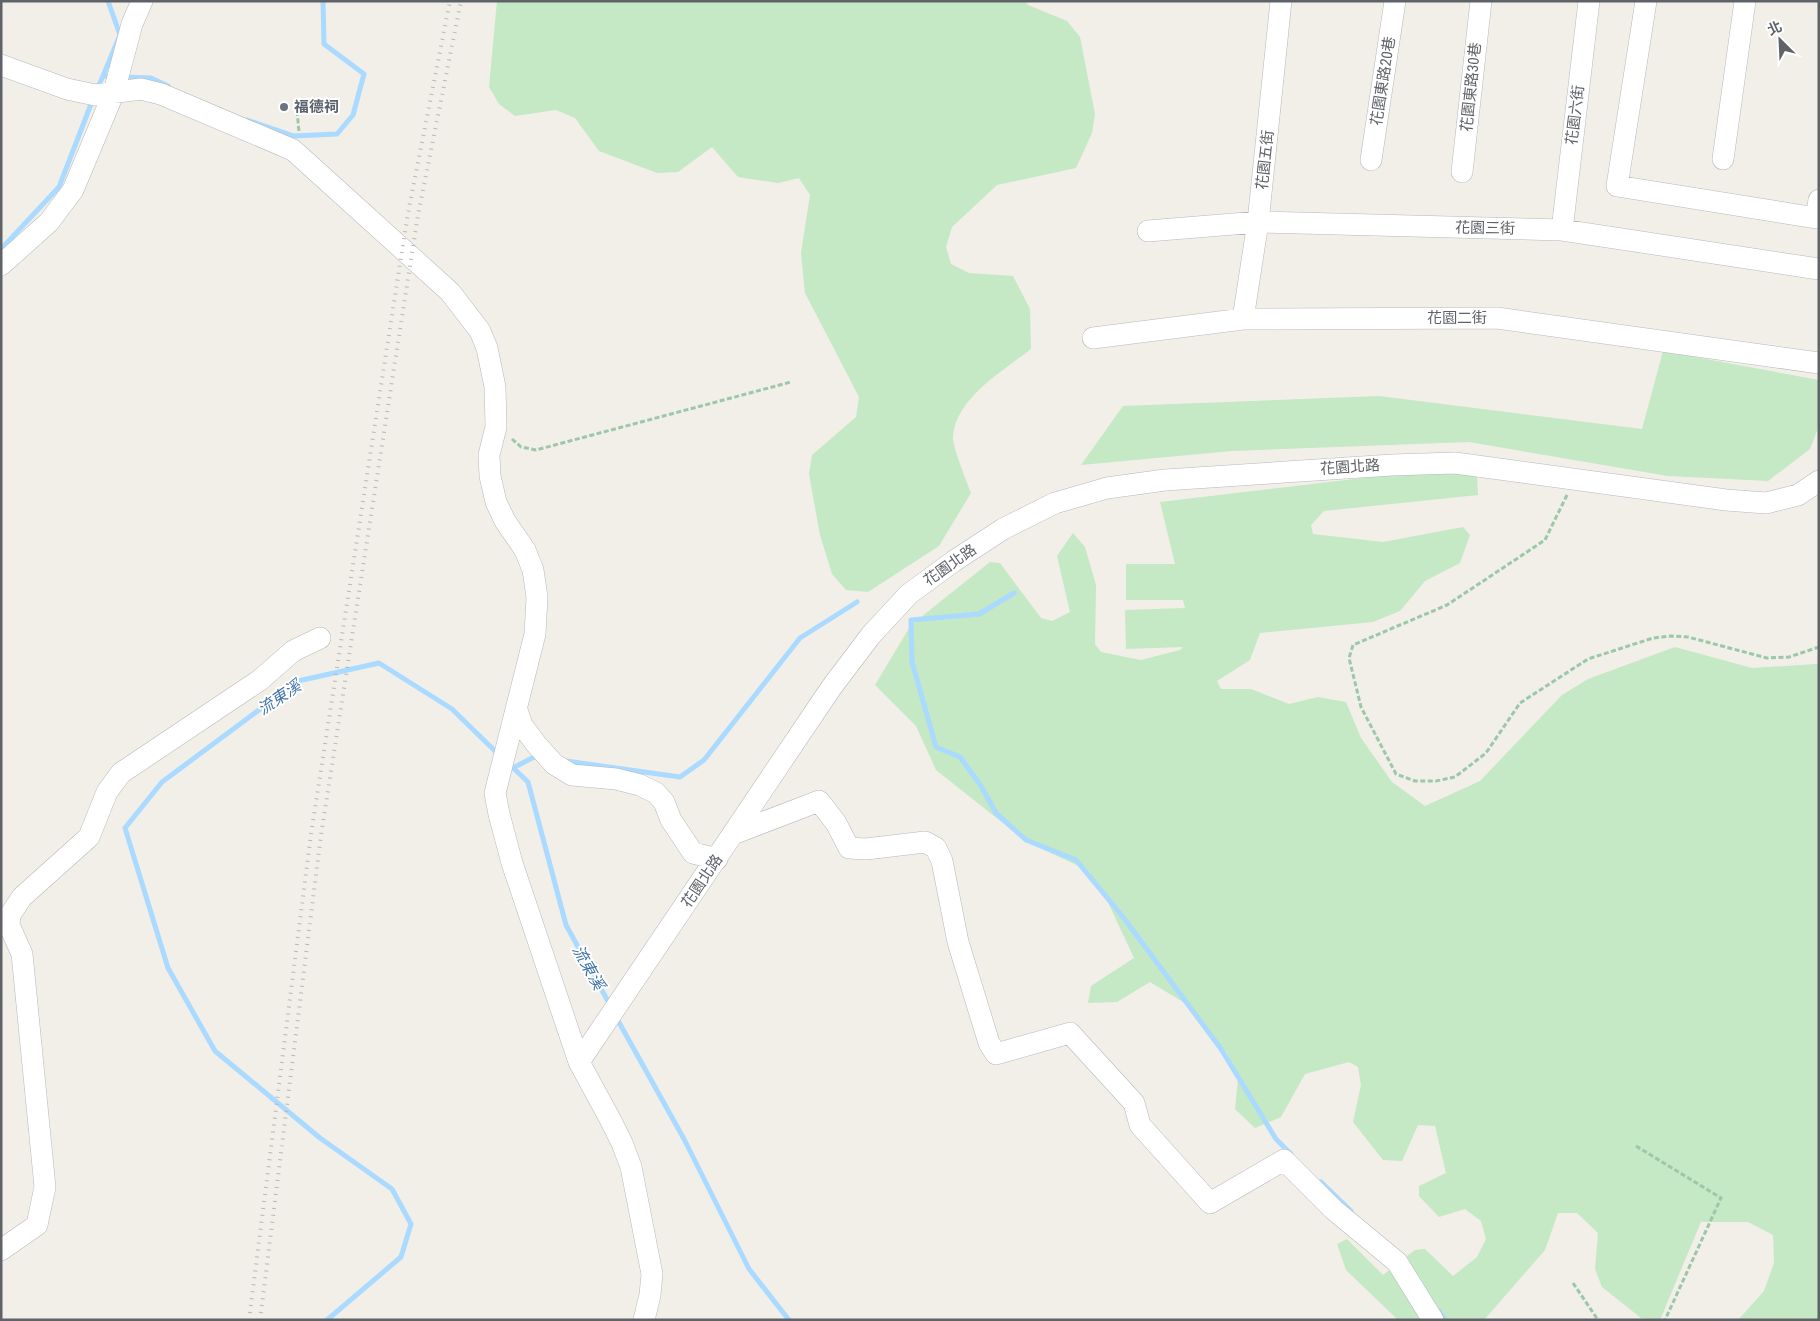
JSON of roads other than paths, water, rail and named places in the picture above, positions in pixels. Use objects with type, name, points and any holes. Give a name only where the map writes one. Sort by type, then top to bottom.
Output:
[{"type":"street","points":[[1,265],[49,222],[73,190],[108,92],[121,66],[132,24],[142,1]]},
{"type":"street","name":"花園五街","points":[[1243,319],[1258,222],[1281,1]]},
{"type":"street","name":"花園東路20巷","points":[[1371,160],[1395,1]]},
{"type":"street","name":"花園東路30巷","points":[[1462,172],[1481,1]]},
{"type":"street","name":"花園六街","points":[[1562,230],[1589,1]]},
{"type":"street","points":[[1646,1],[1617,186],[1816,218],[1819,200]]},
{"type":"street","points":[[1723,159],[1746,1]]},
{"type":"street","points":[[1,65],[67,89],[108,92],[141,89],[161,94],[258,137],[293,150],[450,292],[480,331],[487,348],[495,387],[496,426],[489,455],[490,476],[496,502],[505,521],[525,550],[533,570],[537,597],[535,634],[495,793],[498,814],[512,863],[580,1061],[622,1143],[631,1167],[652,1274],[650,1295],[644,1320]]},
{"type":"street","name":"花園三街","points":[[1148,231],[1258,222],[1562,230],[1819,269]]},
{"type":"street","name":"花園二街","points":[[1094,338],[1243,319],[1497,318],[1819,363]]},
{"type":"street","name":"花園北路","points":[[580,1061],[831,688],[871,635],[909,594],[954,561],[1003,529],[1055,503],[1107,488],[1165,480],[1392,464],[1455,463],[1726,500],[1766,503],[1798,495],[1819,481]]},
{"type":"street","points":[[1,1250],[37,1225],[45,1187],[22,954],[5,925],[10,915],[22,897],[89,837],[107,792],[121,773],[260,680],[293,651],[320,638]]},
{"type":"street","points":[[516,713],[536,744],[554,764],[572,775],[616,779],[640,785],[656,794],[664,802],[671,820],[693,853],[717,859]]},
{"type":"street","points":[[733,834],[819,801],[836,823],[849,848],[866,849],[925,842],[936,848],[942,861],[958,942],[989,1043],[996,1054],[1070,1033],[1134,1103],[1140,1125],[1210,1204],[1284,1160],[1334,1210],[1397,1262],[1433,1320]]},
{"type":"waterway","points":[[103,76],[120,35],[108,1]]},
{"type":"waterway","points":[[247,120],[294,136],[337,134],[353,115],[364,74],[324,44],[323,1]]},
{"type":"waterway","points":[[97,89],[103,76],[113,77]]},
{"type":"waterway","points":[[124,77],[151,78],[168,86]]},
{"type":"waterway","points":[[1,249],[59,187],[93,99]]},
{"type":"waterway","points":[[1014,593],[979,614],[911,620],[912,662],[936,747],[960,757],[981,786],[996,813],[1026,840],[1076,860],[1123,917],[1221,1049],[1276,1139],[1291,1154]]},
{"type":"waterway","points":[[566,761],[680,777],[704,760],[800,638],[857,602]]},
{"type":"waterway","name":"流東溪","points":[[327,1320],[401,1257],[411,1224],[392,1189],[320,1138],[215,1051],[168,968],[125,828],[162,782],[298,681],[379,663],[452,709],[498,754]]},
{"type":"waterway","points":[[513,768],[534,757],[540,758]]},
{"type":"waterway","name":"流東溪","points":[[508,763],[528,782],[566,925],[610,1005]]},
{"type":"waterway","name":"流東溪","points":[[616,1017],[684,1139],[749,1269],[789,1320]]},
{"type":"waterway","points":[[1321,1182],[1351,1211]]},
{"type":"waterway","points":[[1439,1311],[1445,1320]]},
{"type":"railway","points":[[249,1320],[311,834],[408,213],[450,1]]},
{"type":"railway","points":[[260,1320],[321,835],[418,215],[461,1]]},
{"type":"place","name":"福德祠","points":[[284,107]]}]
